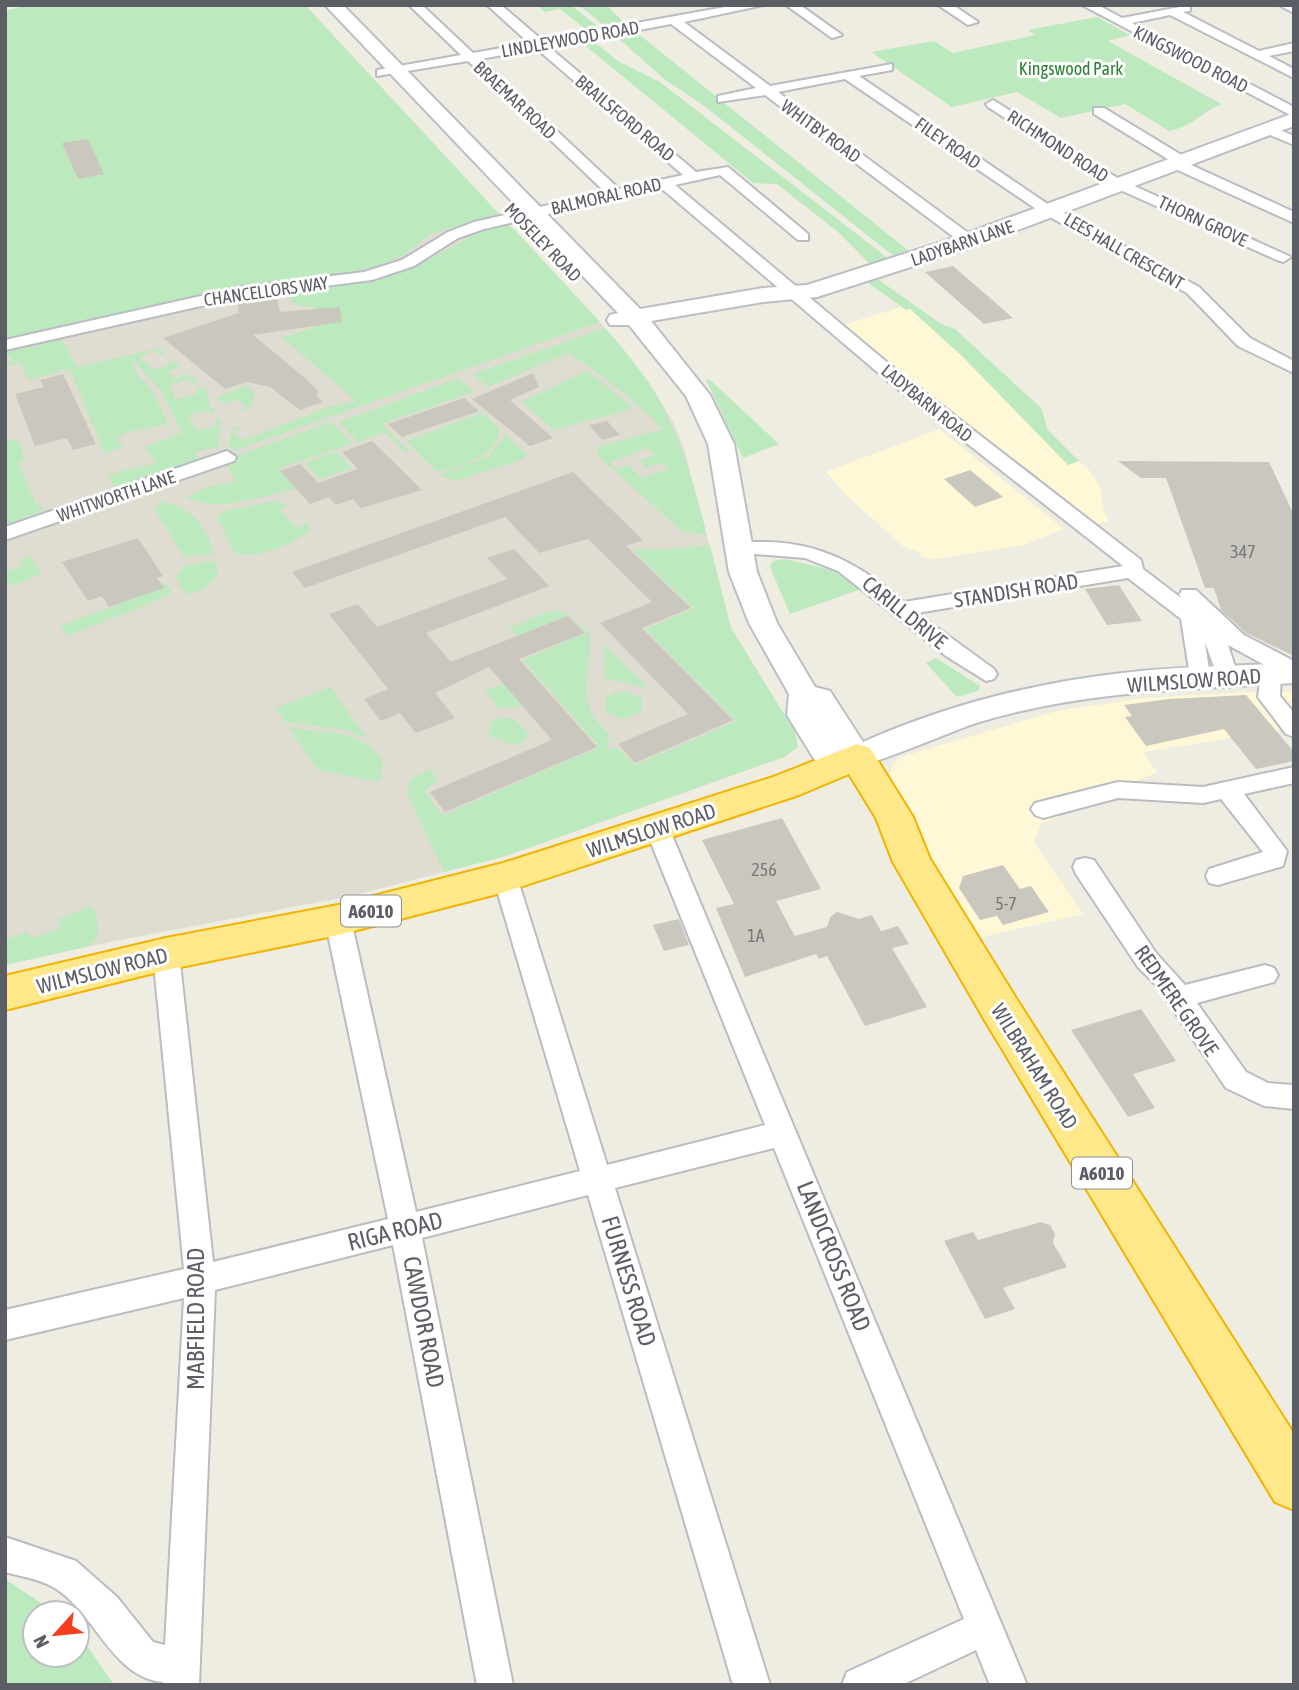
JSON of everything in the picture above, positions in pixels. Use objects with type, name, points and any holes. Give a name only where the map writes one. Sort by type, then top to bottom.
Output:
[{"type":"highway","name":"WILMSLOW ROAD","points":[[5,993],[166,954],[338,920],[505,877],[657,828],[846,762]]},
{"type":"highway","name":"WILBRAHAM ROAD","points":[[846,762],[871,819],[912,862],[1294,1483]]},
{"type":"main road","name":"MOSELEY ROAD","points":[[318,5],[388,71],[625,318],[686,410],[731,506],[743,572],[763,623],[804,694],[802,715],[846,762]]},
{"type":"main road","name":"MOSELEY ROAD","points":[[333,5],[388,71]]},
{"type":"main road","name":"LADYBARN LANE","points":[[625,318],[809,292],[969,241],[1294,119]]},
{"type":"main road","name":"WILMSLOW ROAD","points":[[846,762],[891,741],[1020,701],[1098,686],[1286,673]]},
{"type":"street","name":"BRAEMAR ROAD","points":[[415,5],[616,194]]},
{"type":"street","name":"BRAILSFORD ROAD","points":[[493,5],[694,177]]},
{"type":"street","name":"LINDLEYWOOD ROAD","points":[[388,71],[758,5]]},
{"type":"street","points":[[792,5],[836,34]]},
{"type":"street","points":[[944,5],[972,22]]},
{"type":"street","name":"KINGSWOOD ROAD","points":[[1088,5],[1294,113]]},
{"type":"street","points":[[1119,22],[1197,5]]},
{"type":"street","points":[[1285,5],[1294,9]]},
{"type":"street","points":[[1171,11],[1294,74]]},
{"type":"street","name":"WHITBY ROAD","points":[[673,20],[969,241]]},
{"type":"street","points":[[1257,55],[1294,47]]},
{"type":"street","points":[[723,99],[887,67]]},
{"type":"street","name":"FILEY ROAD","points":[[846,74],[1010,186],[1052,211]]},
{"type":"street","name":"RICHMOND ROAD","points":[[993,104],[1114,182],[1123,184]]},
{"type":"street","points":[[1099,111],[1179,163],[1294,218]]},
{"type":"street","points":[[1268,129],[1294,141]]},
{"type":"street","name":"BALMORAL ROAD","points":[[528,214],[723,170],[803,237]]},
{"type":"street","name":"LADYBARN ROAD","points":[[664,183],[944,418],[1134,564],[1132,570],[1189,605],[1242,647],[1286,673]]},
{"type":"street","name":"THORN GROVE","points":[[1123,184],[1283,257]]},
{"type":"street","name":"LEES HALL CRESCENT","points":[[1052,211],[1193,290],[1244,342],[1294,368]]},
{"type":"street","name":"CHANCELLORS WAY","points":[[5,345],[241,292],[366,277],[408,263],[460,232],[528,214]]},
{"type":"street","name":"WHITWORTH LANE","points":[[5,534],[227,457]]},
{"type":"street","name":"CARILL DRIVE","points":[[737,548],[772,546],[805,551],[830,559],[881,589],[900,608],[986,674]]},
{"type":"street","name":"STANDISH ROAD","points":[[900,608],[1132,570]]},
{"type":"street","name":"LADYBARN ROAD","points":[[1189,605],[1220,651],[1213,677]]},
{"type":"street","points":[[1286,673],[1269,697],[1294,729]]},
{"type":"street","points":[[1043,809],[1118,790],[1147,790],[1178,795],[1228,791],[1294,775]]},
{"type":"street","points":[[1218,876],[1274,860],[1275,851],[1228,791]]},
{"type":"street","name":"LANDCROSS ROAD","points":[[657,828],[1009,1685]]},
{"type":"street","name":"REDMERE GROVE","points":[[1085,867],[1147,960],[1166,979],[1236,1080],[1264,1094],[1294,1097]]},
{"type":"street","name":"FURNESS ROAD","points":[[505,877],[752,1685]]},
{"type":"street","name":"CAWDOR ROAD","points":[[338,920],[405,1228],[495,1685]]},
{"type":"street","name":"MABFIELD ROAD","points":[[166,954],[200,1280],[182,1673]]},
{"type":"street","points":[[1178,998],[1265,975]]},
{"type":"street","name":"RIGA ROAD","points":[[5,1325],[200,1280],[784,1133]]},
{"type":"street","points":[[5,1554],[64,1573],[104,1611],[140,1655],[182,1673]]},
{"type":"street","points":[[860,1685],[986,1627]]},
{"type":"shaded area","points":[[29,5],[305,5],[605,328],[649,382],[674,424],[684,449],[731,628],[795,732],[798,747],[784,757],[506,856],[351,896],[5,965],[5,11]]},
{"type":"shaded area","points":[[902,307],[910,309],[962,356],[1068,465],[1079,461],[1088,469],[1100,486],[1103,509],[1109,521],[1097,524],[842,325]]},
{"type":"shaded area","points":[[939,429],[1064,529],[1024,545],[934,559],[923,558],[918,552],[904,547],[847,496],[826,472]]},
{"type":"shaded area","points":[[1294,692],[1294,735],[1279,730],[1143,752],[1157,772],[1041,824],[1034,842],[1083,914],[977,938],[906,825],[889,779],[892,765],[904,756],[1057,711],[1146,698]]},
{"type":"green space","points":[[29,5],[305,5],[499,214],[431,234],[404,255],[377,267],[212,294],[5,338],[5,11]]},
{"type":"green space","points":[[537,5],[571,5],[602,30],[589,32],[560,9],[545,12]]},
{"type":"green space","points":[[579,5],[606,5],[627,25],[608,29]]},
{"type":"green space","name":"Kingswood Park","points":[[1097,17],[1130,35],[1108,41],[1221,104],[1191,123],[1169,131],[1125,104],[1061,118],[1017,92],[952,107],[871,52],[934,41],[953,53],[1035,35],[1028,30]]},
{"type":"green space","points":[[636,32],[909,251],[895,257],[703,105],[664,79],[616,36]]},
{"type":"green space","points":[[586,40],[592,40],[618,61],[660,82],[889,259],[872,266],[838,232],[777,184],[753,183],[582,43],[588,42]]},
{"type":"green space","points":[[505,224],[514,229],[600,322],[233,451],[229,442],[233,427],[244,427],[233,432],[243,440],[328,407],[356,401],[282,337],[310,329],[317,321],[314,307],[293,302],[286,291],[387,276],[418,265],[471,237]]},
{"type":"green space","points":[[879,280],[941,324],[955,329],[1041,408],[1048,430],[1079,461],[1068,465],[962,356],[910,309],[906,310],[867,282]]},
{"type":"green space","points":[[605,328],[645,377],[671,424],[690,475],[707,535],[683,532],[598,456],[598,448],[604,445],[663,429],[630,398],[581,361],[569,353],[488,387],[473,374]],"holes":[[[648,448],[655,455],[639,460],[646,468],[663,463],[668,470],[641,478],[629,465],[617,469],[610,462]]]},
{"type":"green space","points":[[61,338],[77,367],[160,348],[165,353],[161,355],[154,351],[139,357],[154,370],[171,364],[166,359],[181,366],[167,372],[176,379],[188,374],[200,382],[194,384],[192,379],[170,384],[176,399],[198,394],[197,387],[207,389],[209,404],[215,413],[212,414],[209,410],[188,415],[197,431],[218,426],[215,419],[221,419],[218,447],[194,452],[201,461],[115,490],[108,475],[156,463],[145,447],[182,433],[161,391],[130,356],[137,374],[154,393],[168,424],[126,432],[117,439],[124,447],[104,453],[70,369],[28,380],[21,363],[5,366],[5,363],[12,361],[12,356],[5,357],[5,354],[16,348]]},
{"type":"green space","points":[[587,371],[634,408],[554,430],[521,402]]},
{"type":"green space","points":[[459,378],[474,392],[382,424],[410,452],[406,453],[384,432],[358,442],[339,422]]},
{"type":"green space","points":[[709,379],[779,444],[743,458],[706,380]]},
{"type":"green space","points":[[247,385],[254,392],[254,397],[252,404],[244,410],[236,412],[246,406],[237,400],[225,404],[216,398]]},
{"type":"green space","points":[[482,413],[499,428],[498,438],[486,453],[467,463],[437,472],[406,441]]},
{"type":"green space","points":[[331,422],[353,443],[278,469],[296,489],[226,504],[199,502],[187,497],[208,487],[236,482],[224,460]]},
{"type":"green space","points":[[506,435],[526,454],[524,459],[455,481],[440,475],[489,456]]},
{"type":"green space","points":[[5,440],[18,441],[25,460],[18,462],[37,506],[44,504],[38,516],[5,528]]},
{"type":"green space","points":[[336,452],[352,468],[320,479],[305,463]]},
{"type":"green space","points":[[274,501],[288,505],[279,509],[297,528],[309,523],[309,530],[295,541],[273,550],[251,554],[234,552],[217,516],[225,511]]},
{"type":"green space","points":[[163,502],[182,508],[196,519],[207,535],[214,554],[184,557],[154,508]]},
{"type":"green space","points":[[710,545],[731,628],[795,732],[798,747],[784,757],[506,856],[444,872],[407,793],[410,780],[430,769],[438,780],[425,791],[441,814],[445,814],[599,747],[523,660],[586,633],[571,618],[589,633],[586,688],[591,711],[610,735],[607,746],[611,750],[617,748],[635,765],[736,721],[645,629],[694,609],[632,549]]},
{"type":"green space","points":[[31,556],[41,574],[14,585],[5,583],[5,572],[23,566],[20,559]]},
{"type":"green space","points":[[784,559],[829,569],[864,588],[790,614],[770,567],[773,561]]},
{"type":"green space","points":[[206,561],[215,562],[218,574],[205,589],[186,594],[176,578],[185,566]]},
{"type":"green space","points":[[161,584],[166,584],[172,592],[68,636],[61,625],[163,588]]},
{"type":"green space","points":[[552,612],[568,615],[517,636],[509,628]]},
{"type":"green space","points":[[604,644],[646,686],[647,688],[605,678]]},
{"type":"green space","points":[[936,658],[980,686],[978,691],[957,697],[926,663]]},
{"type":"green space","points":[[503,684],[522,706],[499,709],[485,691]]},
{"type":"green space","points":[[331,687],[366,738],[344,730],[285,722],[276,708]]},
{"type":"green space","points":[[627,692],[642,699],[641,712],[623,719],[606,713],[605,699],[614,693]]},
{"type":"green space","points":[[500,717],[513,719],[527,732],[527,739],[513,744],[488,735],[492,721]]},
{"type":"green space","points":[[288,727],[341,734],[364,743],[383,763],[379,782],[318,770]]},
{"type":"green space","points":[[93,907],[98,928],[97,937],[89,946],[5,965],[5,935],[7,939],[27,932],[32,938],[60,928],[59,919]]},
{"type":"green space","points":[[5,1579],[35,1599],[21,1599],[21,1669],[91,1669],[91,1651],[114,1685],[5,1685]]},
{"type":"building","points":[[88,139],[104,174],[78,179],[62,143]]},
{"type":"building","points":[[953,266],[1013,318],[984,324],[925,272]]},
{"type":"building","points":[[271,298],[277,300],[280,312],[340,307],[342,322],[253,335],[306,379],[319,392],[316,396],[323,402],[300,410],[270,387],[247,382],[225,389],[163,338],[239,313],[238,305],[243,301]]},
{"type":"building","points":[[533,373],[539,387],[510,400],[553,438],[530,446],[472,399]]},
{"type":"building","points":[[63,374],[96,444],[73,450],[67,438],[35,446],[15,394],[44,387],[40,380]]},
{"type":"building","points":[[464,398],[479,411],[402,437],[388,424]]},
{"type":"building","points":[[607,421],[620,435],[602,440],[589,425]]},
{"type":"building","points":[[372,441],[422,490],[361,508],[353,499],[336,505],[329,497],[310,504],[280,471],[300,464],[318,483],[358,469],[342,452]]},
{"type":"building","points":[[1118,461],[1269,462],[1294,515],[1294,656],[1246,633],[1221,610],[1214,588],[1205,588],[1166,478],[1141,478]]},
{"type":"building","points":[[970,470],[1003,497],[975,507],[944,479]]},
{"type":"building","points":[[573,472],[643,540],[626,546],[691,608],[642,628],[733,720],[635,763],[618,744],[688,714],[600,623],[652,602],[588,539],[539,553],[505,517],[305,588],[292,572]]},
{"type":"building","points":[[138,538],[163,576],[157,578],[164,588],[109,607],[102,596],[88,601],[62,562]]},
{"type":"building","points":[[514,549],[549,586],[426,633],[451,662],[568,616],[585,633],[519,659],[597,747],[445,812],[430,792],[552,740],[489,667],[435,693],[455,718],[416,733],[400,713],[381,721],[364,699],[388,689],[329,614],[358,604],[377,627],[507,579],[487,558]]},
{"type":"building","points":[[1119,585],[1142,621],[1107,625],[1085,589]]},
{"type":"building","points":[[1246,695],[1294,752],[1294,761],[1256,769],[1224,729],[1146,746],[1125,717],[1132,716],[1124,705],[1169,699]]},
{"type":"building","points":[[782,818],[821,889],[776,901],[795,936],[827,927],[830,917],[837,912],[859,919],[872,915],[881,931],[898,926],[909,944],[892,948],[927,1007],[865,1026],[827,956],[819,959],[816,954],[745,977],[716,908],[734,904],[702,840]]},
{"type":"building","points":[[1003,865],[1020,889],[1031,886],[1049,912],[1003,925],[997,916],[980,920],[959,888],[963,876]]},
{"type":"building","points":[[679,919],[689,945],[664,951],[653,925]]},
{"type":"building","points":[[1141,1009],[1176,1061],[1133,1074],[1155,1108],[1128,1117],[1071,1030]]},
{"type":"building","points":[[1041,1222],[1050,1225],[1055,1234],[1053,1243],[1067,1267],[1003,1288],[1015,1309],[985,1319],[944,1241],[973,1232],[978,1240]]}]
